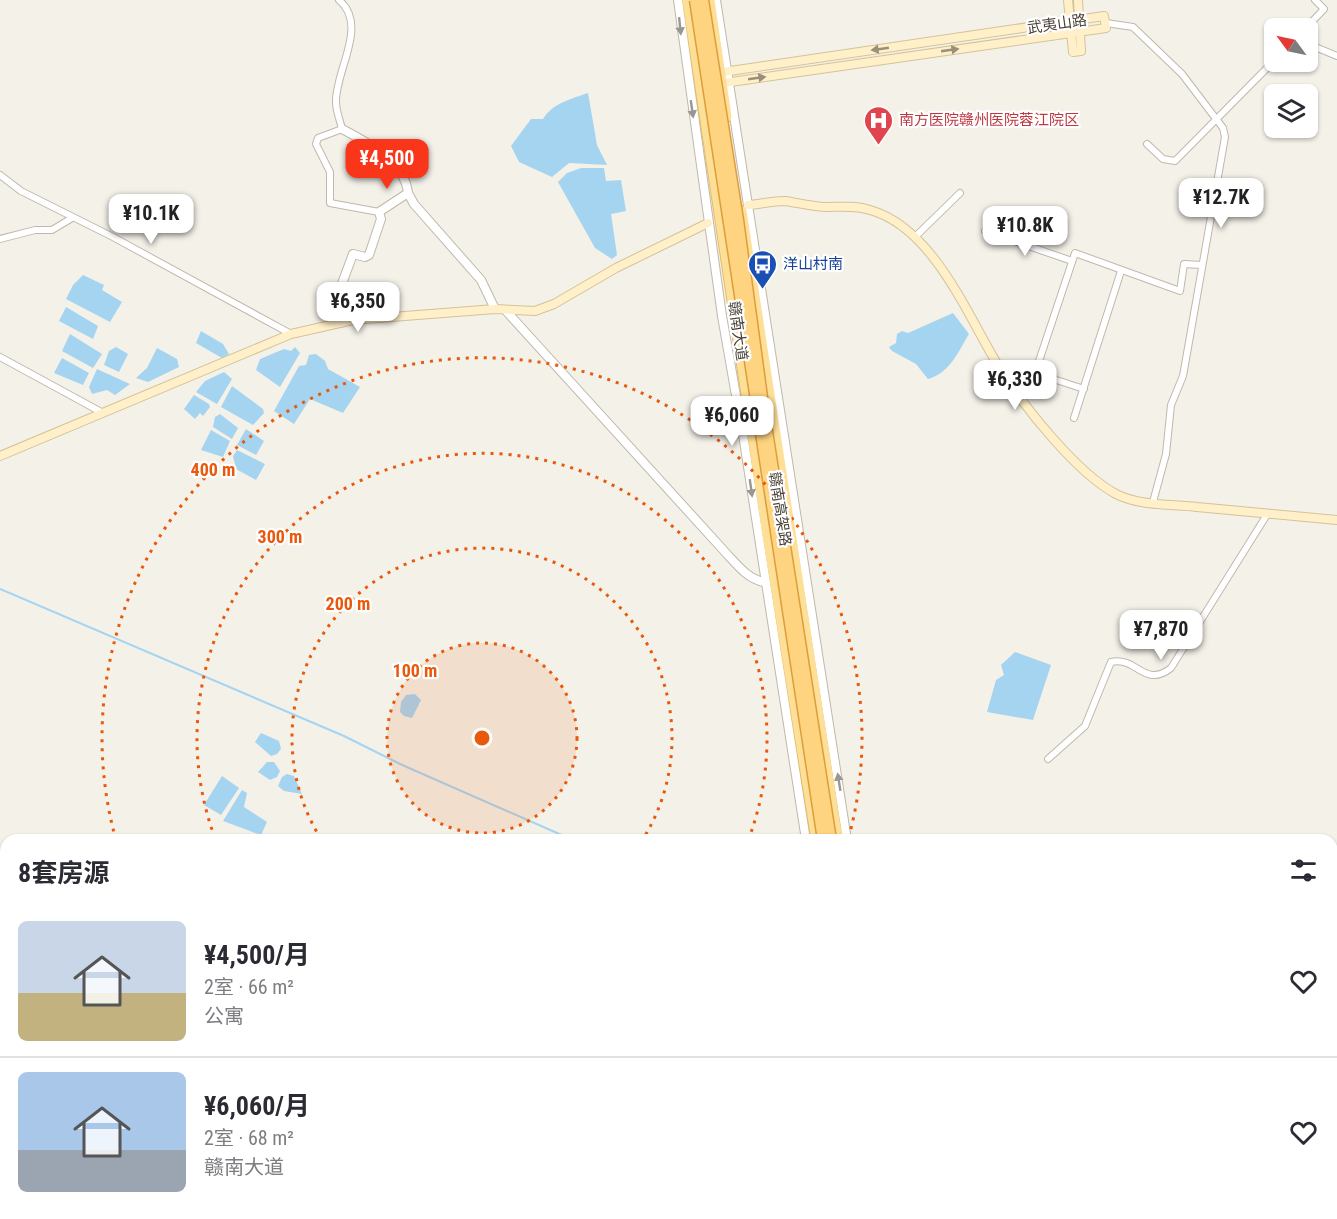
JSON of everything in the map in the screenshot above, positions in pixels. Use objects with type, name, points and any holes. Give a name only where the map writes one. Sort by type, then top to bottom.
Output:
[{"type":"highway","name":"赣南高架路","points":[[695,0],[822,834]]},
{"type":"highway","name":"赣南高架路","points":[[702,0],[738,220],[764,412],[830,834]]},
{"type":"main road","name":"赣南大道","points":[[687,0],[708,146],[720,207],[767,535],[815,834]]},
{"type":"main road","name":"赣南大道","points":[[710,0],[724,72],[730,141],[744,204],[837,834]]},
{"type":"main road","points":[[1068,0],[1069,32],[1073,52],[1081,51],[1078,0]]},
{"type":"main road","name":"武夷山路","points":[[698,76],[1104,16],[1106,23],[1106,28],[699,86]]},
{"type":"main road","points":[[708,146],[730,141]]},
{"type":"main road","points":[[720,207],[782,201],[871,210],[915,237],[966,307],[1002,372],[1055,439],[1098,483],[1118,495],[1153,502],[1337,520]]},
{"type":"main road","points":[[0,456],[291,334],[353,320],[495,309],[507,312],[535,311],[554,304],[616,268],[708,223]]},
{"type":"main road","points":[[758,466],[781,462]]},
{"type":"main road","points":[[767,535],[791,530]]},
{"type":"street","points":[[339,0],[348,10],[351,25],[347,55],[336,101],[342,129]]},
{"type":"street","points":[[678,0],[708,223],[805,834]]},
{"type":"street","points":[[716,0],[724,72]]},
{"type":"street","points":[[1315,0],[1324,9],[1315,18]]},
{"type":"street","points":[[1106,23],[1133,27],[1182,74],[1223,128],[1225,137],[1183,376],[1171,405],[1166,454],[1153,502]]},
{"type":"street","points":[[1318,48],[1337,56]]},
{"type":"street","points":[[1146,144],[1163,159],[1175,161],[1264,71]]},
{"type":"street","points":[[725,83],[846,834]]},
{"type":"street","points":[[342,129],[365,141],[400,171],[414,204],[481,280],[495,309]]},
{"type":"street","points":[[342,129],[316,141],[330,172],[330,203],[379,212],[408,193]]},
{"type":"street","points":[[0,175],[21,191],[291,334]]},
{"type":"street","points":[[915,237],[960,193]]},
{"type":"street","points":[[353,320],[336,309],[334,299],[353,254],[365,257],[369,255],[381,219],[379,212]]},
{"type":"street","points":[[0,239],[35,230],[52,230],[72,218]]},
{"type":"street","points":[[985,231],[1072,261]]},
{"type":"street","points":[[1084,389],[1035,373],[1075,253],[1180,291],[1184,264],[1202,265]]},
{"type":"street","points":[[1074,418],[1121,271]]},
{"type":"street","points":[[507,312],[742,570],[756,580],[764,582]]},
{"type":"street","points":[[0,357],[103,413]]},
{"type":"street","points":[[1048,759],[1085,726],[1111,662],[1128,663],[1153,676],[1161,676],[1171,668],[1268,513]]},
{"type":"water","points":[[588,93],[597,145],[607,165],[569,163],[552,177],[519,162],[511,146],[531,119],[543,119],[557,105]]},
{"type":"water","points":[[581,168],[604,168],[606,181],[621,180],[626,211],[611,214],[617,255],[612,259],[595,248],[558,182],[567,173]]},
{"type":"water","points":[[83,275],[104,285],[102,290],[122,302],[110,322],[66,299],[73,285]]},
{"type":"water","points":[[66,307],[98,326],[93,339],[59,321]]},
{"type":"water","points":[[953,313],[969,334],[953,361],[936,376],[928,379],[916,364],[889,347],[896,343],[897,334],[902,331],[908,333]]},
{"type":"water","points":[[201,331],[223,344],[229,354],[222,358],[196,343]]},
{"type":"water","points":[[70,334],[102,354],[93,368],[62,351]]},
{"type":"water","points":[[116,347],[128,354],[119,372],[104,365],[109,351]]},
{"type":"water","points":[[295,347],[300,353],[280,387],[256,370],[260,359],[284,349],[291,351]]},
{"type":"water","points":[[157,348],[177,359],[179,367],[148,382],[136,378],[147,368]]},
{"type":"water","points":[[316,354],[325,361],[328,369],[360,387],[343,413],[310,399],[294,424],[274,411],[299,366],[306,365],[309,355]]},
{"type":"water","points":[[62,358],[89,373],[83,385],[54,373]]},
{"type":"water","points":[[97,369],[130,384],[115,395],[107,390],[92,394],[89,387]]},
{"type":"water","points":[[224,372],[232,379],[217,404],[196,392],[205,381]]},
{"type":"water","points":[[232,386],[263,409],[264,413],[253,425],[221,407]]},
{"type":"water","points":[[194,395],[210,407],[203,416],[200,413],[195,419],[184,409]]},
{"type":"water","points":[[220,414],[238,428],[232,439],[213,427],[215,417]]},
{"type":"water","points":[[246,429],[264,441],[256,455],[237,445]]},
{"type":"water","points":[[211,430],[230,441],[223,457],[201,450]]},
{"type":"water","points":[[237,450],[265,464],[256,480],[236,469],[233,456]]},
{"type":"water","points":[[1015,652],[1051,665],[1033,720],[987,712],[996,680],[1004,675],[1001,665]]},
{"type":"water","points":[[415,694],[421,700],[412,718],[404,716],[400,712],[401,702],[406,695]]},
{"type":"water","points":[[261,733],[279,741],[281,749],[277,754],[271,756],[255,742]]},
{"type":"water","points":[[267,762],[274,762],[280,771],[277,777],[270,780],[258,772]]},
{"type":"water","points":[[287,774],[294,776],[302,794],[284,791],[278,786],[282,777]]},
{"type":"water","points":[[222,776],[239,788],[221,815],[204,805]]},
{"type":"water","points":[[242,790],[247,793],[244,807],[267,822],[261,834],[258,834],[223,821]]},
{"type":"waterway","points":[[0,589],[344,736],[400,764],[559,834]]},
{"type":"place","name":"南方医院赣州医院蓉江院区","points":[[878,146]]},
{"type":"place","name":"洋山村南","points":[[762,290]]}]
